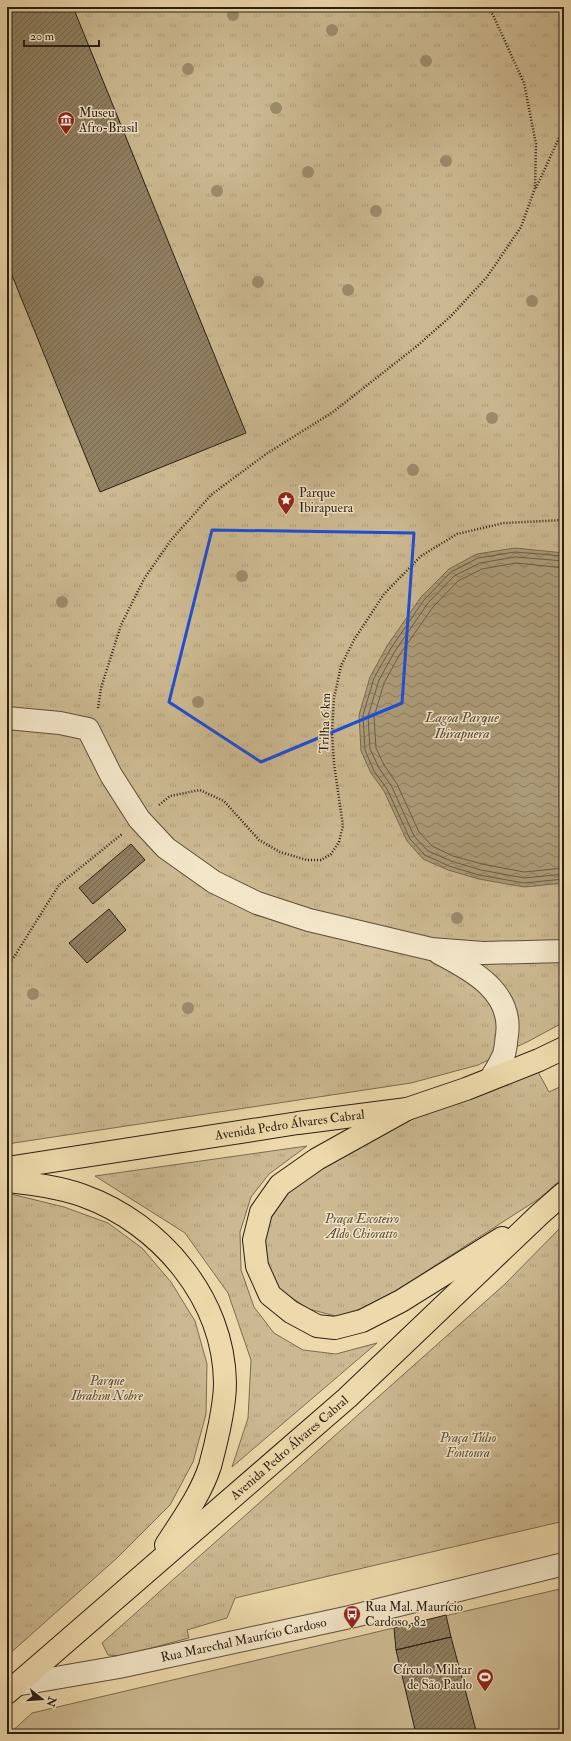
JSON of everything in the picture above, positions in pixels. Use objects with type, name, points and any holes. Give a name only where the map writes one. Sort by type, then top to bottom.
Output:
[{"type":"main road","name":"Avenida Pedro Álvares Cabral","points":[[7,1168],[283,1126],[407,1109],[539,1060],[564,1048]]},
{"type":"main road","points":[[407,1109],[317,1159],[280,1185],[261,1212],[254,1240],[257,1266],[270,1295],[291,1312],[317,1326],[335,1328],[362,1321],[401,1301],[540,1214]]},
{"type":"main road","points":[[7,1181],[40,1185],[84,1196],[117,1212],[150,1234],[181,1264],[206,1302],[220,1342],[225,1383],[219,1427],[209,1467],[191,1506],[152,1566]]},
{"type":"main road","name":"Avenida Pedro Álvares Cabral","points":[[11,1689],[347,1398],[540,1214],[564,1193]]},
{"type":"street","points":[[7,718],[60,723],[92,737],[111,775],[139,819],[166,848],[214,882],[257,903],[309,920],[431,949],[483,953],[564,951]]},
{"type":"street","points":[[431,949],[474,973],[489,985],[505,1008],[508,1028],[505,1052],[491,1078]]},
{"type":"street","name":"Rua Marechal Maurício Cardoso","points":[[11,1689],[327,1622],[564,1564]]},
{"type":"path","points":[[92,737],[101,688],[122,625],[144,579],[171,540],[212,495],[266,454],[333,412],[417,346],[450,317],[487,277],[521,227],[536,188],[536,144],[524,83],[493,15],[487,7]]},
{"type":"path","points":[[531,200],[564,127]]},
{"type":"path","points":[[564,234],[562,239],[564,252]]},
{"type":"path","name":"Trilha 6 km","points":[[170,796],[200,790],[224,801],[259,840],[280,852],[307,860],[321,860],[331,854],[339,842],[343,826],[334,764],[332,733],[334,698],[342,666],[354,640],[384,594],[421,556],[457,534],[504,523],[564,520]]},
{"type":"path","points":[[7,964],[14,957],[59,885],[121,835]]},
{"type":"highlighted area","points":[[212,530],[414,533],[402,703],[261,762],[169,702]]},
{"type":"green space","name":"Parque Ibirapuera","points":[[7,7],[564,7],[564,1022],[529,1041],[478,1065],[411,1083],[7,1144]]},
{"type":"green space","name":"Praça Escoteiro Aldo Chioratto","points":[[536,1068],[549,1092],[564,1085],[564,1177],[540,1198],[397,1290],[364,1308],[335,1316],[309,1309],[281,1291],[272,1276],[264,1257],[266,1226],[279,1197],[322,1166],[414,1116]]},
{"type":"green space","points":[[307,1146],[269,1174],[251,1197],[240,1232],[241,1270],[254,1307],[274,1333],[303,1350],[336,1354],[377,1343],[232,1467],[248,1418],[251,1360],[228,1293],[185,1233],[95,1176]]},
{"type":"green space","name":"Parque Ibrahim Nobre","points":[[7,1193],[64,1207],[108,1223],[142,1248],[171,1282],[195,1321],[207,1364],[206,1414],[193,1462],[170,1505],[117,1558],[7,1656]]},
{"type":"green space","name":"Praça Túlio Fontoura","points":[[564,1224],[564,1521],[235,1598],[227,1618],[187,1630],[189,1638],[121,1656],[108,1655],[102,1643],[505,1284]]},
{"type":"green space","points":[[564,1588],[564,1734],[9,1734],[32,1713]]},
{"type":"water","name":"Lagoa Parque Ibirapuera","points":[[515,548],[564,553],[564,883],[524,887],[479,879],[448,870],[423,859],[407,841],[384,791],[371,773],[361,751],[359,715],[370,677],[387,646],[421,597],[449,569],[477,554]]},
{"type":"building","name":"Museu Afro-Brasil","points":[[7,7],[73,7],[246,433],[100,492],[7,263]]},
{"type":"building","points":[[131,844],[145,860],[93,904],[79,888]]},
{"type":"building","points":[[109,909],[126,930],[87,963],[69,943]]},
{"type":"building","points":[[446,1615],[451,1637],[396,1650],[394,1628]]},
{"type":"building","points":[[451,1637],[477,1734],[416,1734],[396,1650]]},
{"type":"place","name":"Museu Afro-Brasil","points":[[66,135]]},
{"type":"place","name":"Parque Ibirapuera","points":[[286,515]]},
{"type":"place","name":"Rua Mal. Maurício Cardoso, 82","points":[[352,1629]]},
{"type":"place","name":"Círculo Militar de São Paulo","points":[[485,1692]]}]
